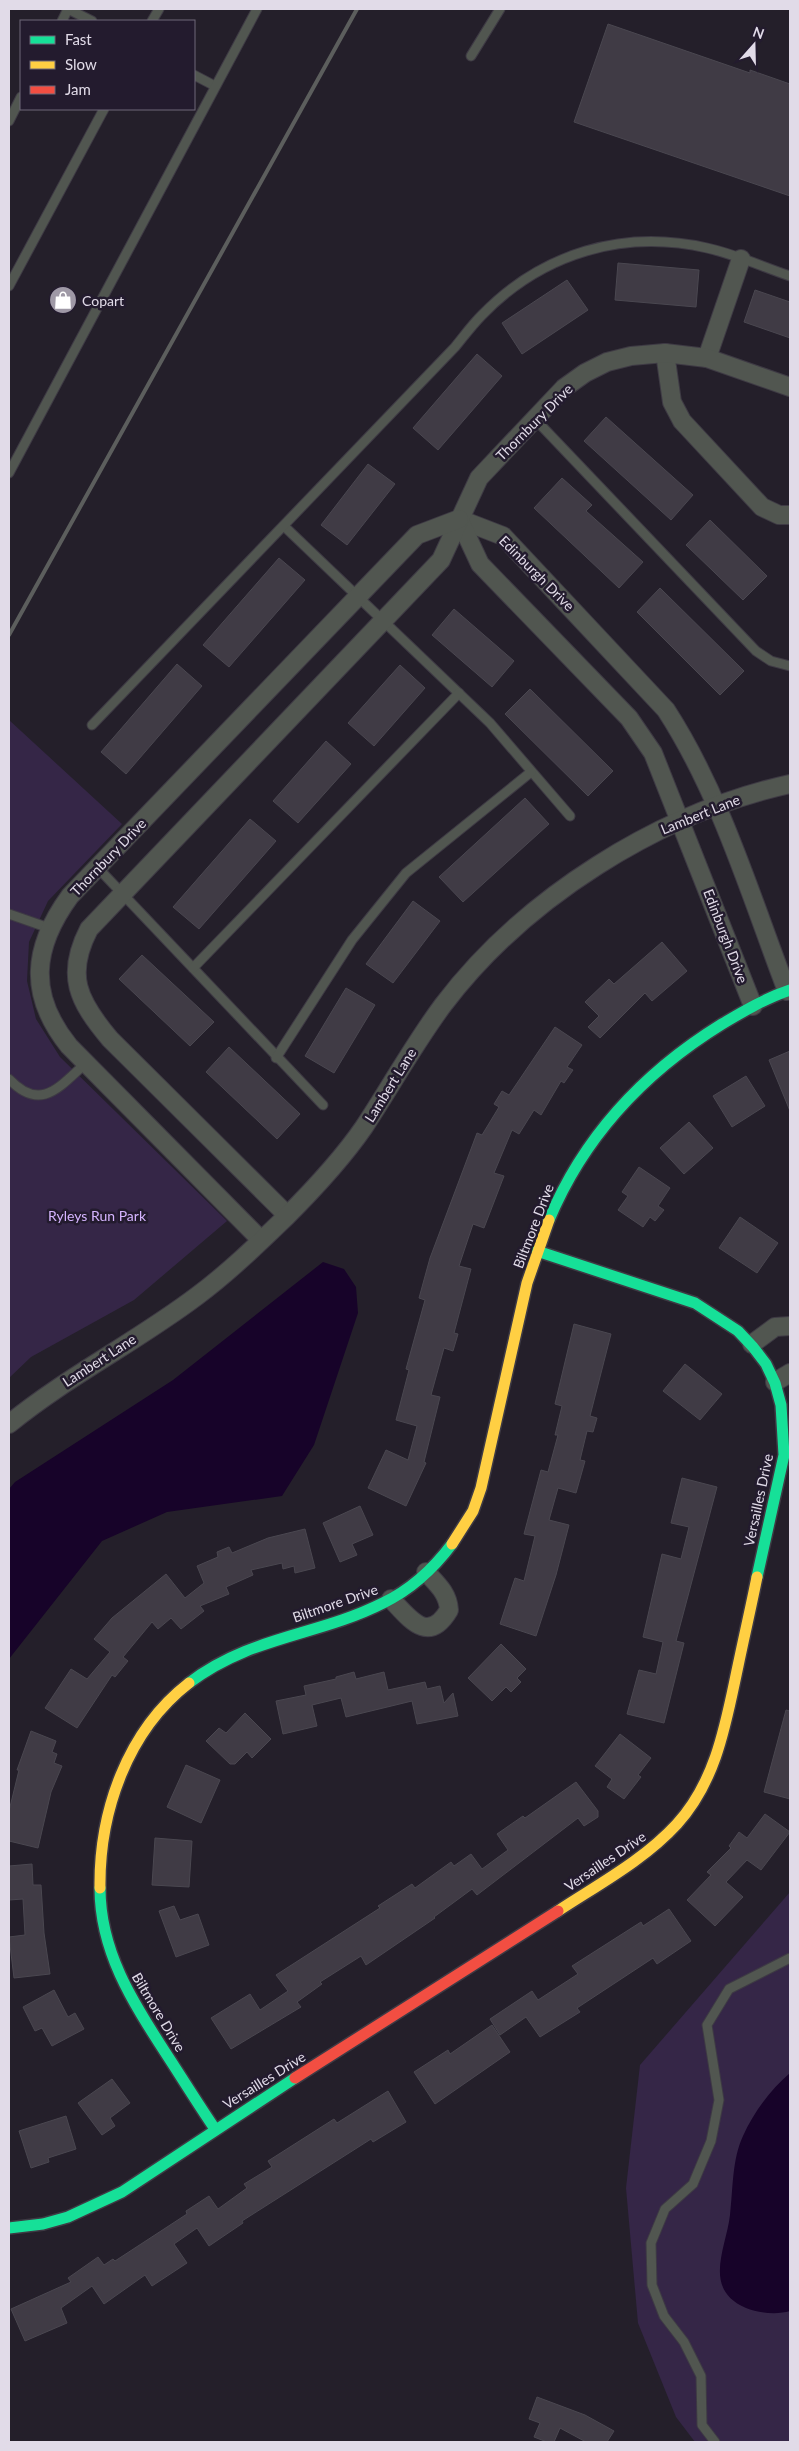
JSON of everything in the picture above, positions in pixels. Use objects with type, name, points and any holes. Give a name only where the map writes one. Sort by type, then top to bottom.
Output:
[{"type":"street","points":[[707,358],[741,259]]},
{"type":"street","points":[[665,353],[672,402],[682,421],[762,507],[779,515],[790,515]]},
{"type":"street","name":"Thornbury Drive","points":[[287,1215],[110,1039],[90,1015],[79,992],[76,969],[78,949],[89,928],[441,560],[479,478],[564,388],[585,373],[607,362],[665,353],[707,358],[790,387]]},
{"type":"street","name":"Thornbury Drive","points":[[261,1240],[86,1063],[56,1030],[40,992],[40,970],[49,928],[70,896],[417,536],[460,519]]},
{"type":"street","name":"Edinburgh Drive","points":[[460,519],[503,536],[653,693],[679,730],[716,806],[789,991]]},
{"type":"street","name":"Edinburgh Drive","points":[[460,519],[480,564],[642,734],[653,753],[681,819],[753,1006]]},
{"type":"street","name":"Lambert Lane","points":[[9,1424],[62,1383],[198,1296],[287,1215],[362,1128],[419,1039],[471,970],[540,908],[588,872],[630,845],[681,819],[766,789],[790,784]]},
{"type":"street","name":"Biltmore Drive","points":[[215,2129],[132,2000],[116,1968],[106,1934],[99,1896],[99,1860],[105,1823],[115,1787],[130,1752],[169,1700],[194,1679],[244,1650],[275,1638],[335,1621],[391,1599],[426,1572],[444,1554],[472,1512],[480,1489],[526,1287],[537,1251],[566,1183],[587,1148],[610,1117],[663,1064],[691,1043],[753,1006],[789,991]]},
{"type":"street","name":"Versailles Drive","points":[[9,2228],[43,2224],[93,2208],[122,2192],[215,2129],[628,1866],[651,1850],[692,1806],[713,1764],[726,1723],[784,1455],[783,1377],[752,1344],[718,1315],[695,1303],[537,1251]]},
{"type":"street","points":[[752,1344],[775,1327],[790,1326]]},
{"type":"street","points":[[391,1599],[419,1625],[429,1628],[437,1626],[449,1610],[448,1600],[444,1591],[426,1572]]},
{"type":"lane","points":[[68,9],[90,20]]},
{"type":"lane","points":[[153,20],[159,9]]},
{"type":"lane","points":[[9,473],[257,9]]},
{"type":"lane","points":[[471,56],[500,9]]},
{"type":"lane","points":[[195,76],[215,86]]},
{"type":"lane","points":[[9,121],[20,99]]},
{"type":"lane","points":[[9,286],[103,110]]},
{"type":"lane","points":[[92,725],[285,526],[455,347],[481,316],[521,282],[568,256],[618,242],[684,244],[708,248],[790,276]]},
{"type":"lane","points":[[534,418],[756,651],[771,661],[790,666]]},
{"type":"lane","points":[[285,526],[385,620],[490,723],[570,816]]},
{"type":"lane","points":[[193,968],[459,694]]},
{"type":"lane","points":[[276,1058],[352,940],[406,873],[531,772]]},
{"type":"lane","points":[[98,868],[276,1058],[323,1105]]},
{"type":"lane","points":[[9,914],[49,928]]},
{"type":"lane","points":[[9,1080],[18,1089],[40,1096],[54,1092],[86,1063]]},
{"type":"lane","points":[[715,2442],[702,2425],[701,2376],[684,2342],[664,2316],[652,2285],[651,2243],[665,2209],[693,2184],[712,2141],[719,2100],[706,2025],[729,1989],[790,1958]]},
{"type":"green space","name":"Ryleys Run Park","points":[[9,720],[122,824],[48,901],[29,942],[27,981],[36,1019],[60,1057],[227,1221],[134,1300],[31,1357],[9,1378]]},
{"type":"green space","points":[[790,1892],[790,2442],[695,2442],[676,2417],[638,2323],[626,2188],[640,2065]]},
{"type":"shaded area","points":[[323,1262],[344,1269],[356,1287],[358,1313],[314,1445],[282,1496],[167,1512],[102,1541],[9,1659],[9,1489],[15,1482],[173,1380]]},
{"type":"shaded area","points":[[790,2073],[790,2311],[768,2313],[746,2308],[733,2300],[724,2290],[720,2267],[728,2228],[739,2145],[757,2110],[776,2086]]},
{"type":"building","points":[[608,24],[750,73],[750,70],[790,84],[790,196],[574,122]]},
{"type":"building","points":[[618,263],[699,270],[696,307],[615,300]]},
{"type":"building","points":[[567,280],[588,310],[522,354],[502,323]]},
{"type":"building","points":[[755,290],[790,302],[790,338],[744,322]]},
{"type":"building","points":[[477,354],[502,376],[438,450],[413,428]]},
{"type":"building","points":[[606,417],[693,495],[671,520],[584,441]]},
{"type":"building","points":[[368,464],[395,484],[347,545],[321,525]]},
{"type":"building","points":[[562,478],[592,505],[586,511],[643,562],[619,588],[534,508]]},
{"type":"building","points":[[710,520],[767,576],[743,600],[686,545]]},
{"type":"building","points":[[279,558],[305,580],[229,667],[203,645]]},
{"type":"building","points":[[660,588],[744,671],[720,695],[637,612]]},
{"type":"building","points":[[454,609],[514,661],[492,687],[432,635]]},
{"type":"building","points":[[177,664],[202,686],[126,774],[101,752]]},
{"type":"building","points":[[400,665],[425,688],[374,746],[348,723]]},
{"type":"building","points":[[530,689],[613,771],[588,796],[505,714]]},
{"type":"building","points":[[326,741],[351,764],[298,823],[273,801]]},
{"type":"building","points":[[525,798],[549,824],[463,902],[439,877]]},
{"type":"building","points":[[250,819],[276,841],[199,929],[173,907]]},
{"type":"building","points":[[413,901],[440,921],[393,983],[366,964]]},
{"type":"building","points":[[662,942],[687,971],[652,1001],[645,993],[600,1038],[588,1027],[599,1016],[585,1002],[609,979],[614,984]]},
{"type":"building","points":[[142,955],[214,1022],[190,1046],[119,979]]},
{"type":"building","points":[[346,988],[375,1005],[334,1073],[305,1056]]},
{"type":"building","points":[[555,1027],[582,1045],[567,1067],[573,1070],[564,1083],[561,1081],[541,1115],[534,1110],[519,1134],[512,1130],[494,1173],[504,1176],[484,1228],[473,1224],[459,1266],[471,1269],[454,1333],[458,1334],[453,1351],[444,1348],[431,1395],[440,1397],[424,1462],[426,1463],[406,1506],[368,1488],[386,1450],[408,1460],[417,1426],[396,1420],[409,1370],[406,1369],[425,1300],[419,1298],[430,1258],[477,1133],[482,1135],[499,1107],[494,1104],[502,1091],[509,1095]]},
{"type":"building","points":[[229,1047],[300,1114],[277,1139],[206,1072]]},
{"type":"building","points":[[790,1051],[790,1111],[769,1060]]},
{"type":"building","points":[[746,1076],[765,1106],[732,1127],[713,1096]]},
{"type":"building","points":[[689,1122],[713,1148],[684,1174],[660,1148]]},
{"type":"building","points":[[639,1167],[670,1188],[658,1206],[664,1210],[655,1221],[650,1217],[643,1227],[618,1210],[628,1196],[622,1192]]},
{"type":"building","points":[[740,1217],[778,1243],[757,1273],[719,1248]]},
{"type":"building","points":[[574,1324],[611,1334],[590,1416],[597,1418],[593,1432],[587,1431],[580,1460],[585,1461],[576,1493],[558,1488],[549,1520],[569,1525],[556,1575],[536,1636],[500,1624],[515,1578],[524,1581],[535,1536],[524,1534],[541,1470],[548,1472],[558,1435],[555,1435],[562,1406],[555,1404]]},
{"type":"building","points":[[685,1364],[722,1394],[700,1420],[663,1391]]},
{"type":"building","points":[[682,1478],[717,1487],[676,1641],[684,1643],[664,1723],[627,1714],[639,1670],[656,1674],[663,1642],[643,1637],[662,1554],[681,1559],[689,1527],[671,1523]]},
{"type":"building","points":[[360,1506],[373,1535],[352,1544],[357,1555],[340,1562],[323,1523]]},
{"type":"building","points":[[305,1529],[315,1568],[295,1573],[294,1566],[283,1569],[282,1563],[251,1570],[253,1575],[226,1587],[229,1594],[200,1606],[204,1611],[181,1629],[171,1618],[158,1629],[152,1622],[123,1657],[128,1661],[115,1677],[112,1675],[77,1728],[45,1708],[71,1669],[87,1679],[110,1652],[94,1639],[112,1618],[166,1574],[185,1598],[204,1583],[197,1566],[218,1557],[217,1552],[229,1547],[232,1553],[268,1538]]},
{"type":"building","points":[[501,1644],[526,1669],[517,1678],[521,1682],[511,1692],[506,1687],[492,1701],[468,1678]]},
{"type":"building","points":[[354,1672],[356,1679],[384,1672],[388,1690],[425,1682],[427,1689],[440,1686],[444,1703],[453,1693],[458,1716],[417,1724],[412,1701],[346,1717],[341,1698],[312,1705],[317,1726],[283,1734],[276,1701],[306,1695],[304,1686],[336,1679],[336,1677]]},
{"type":"building","points":[[786,1710],[790,1711],[790,1799],[764,1792]]},
{"type":"building","points":[[245,1713],[271,1739],[252,1758],[247,1752],[235,1764],[230,1764],[206,1741],[219,1728],[226,1733]]},
{"type":"building","points":[[31,1731],[56,1741],[52,1752],[57,1754],[54,1763],[62,1766],[51,1792],[38,1848],[9,1841],[9,1811],[19,1770],[17,1770]]},
{"type":"building","points":[[620,1734],[651,1758],[638,1775],[641,1777],[624,1799],[607,1787],[612,1779],[595,1766]]},
{"type":"building","points":[[186,1765],[220,1780],[201,1823],[167,1807]]},
{"type":"building","points":[[576,1782],[598,1811],[598,1817],[584,1826],[578,1818],[477,1895],[472,1889],[435,1918],[366,1965],[361,1956],[320,1982],[322,1984],[297,2002],[301,2007],[231,2049],[211,2018],[250,1994],[260,2010],[288,1991],[276,1975],[380,1908],[378,1906],[412,1884],[415,1888],[451,1862],[454,1866],[471,1854],[482,1869],[508,1850],[497,1834],[523,1816],[525,1818]]},
{"type":"building","points":[[765,1814],[790,1832],[761,1870],[747,1860],[726,1882],[743,1897],[715,1926],[687,1900],[711,1875],[707,1872],[731,1848],[729,1846],[739,1832],[747,1838]]},
{"type":"building","points":[[155,1838],[192,1841],[189,1887],[152,1885]]},
{"type":"building","points":[[32,1864],[33,1885],[41,1885],[44,1933],[50,1974],[14,1978],[9,1937],[25,1935],[23,1899],[9,1900],[9,1866]]},
{"type":"building","points":[[174,1906],[180,1920],[198,1914],[209,1945],[176,1957],[159,1911]]},
{"type":"building","points":[[669,1909],[691,1941],[657,1964],[653,1958],[577,2008],[580,2012],[540,2037],[526,2017],[500,2035],[490,2019],[532,1991],[538,2000],[578,1974],[572,1966],[641,1922],[643,1926]]},
{"type":"building","points":[[54,1990],[68,2017],[75,2013],[84,2029],[52,2046],[42,2028],[35,2031],[23,2007]]},
{"type":"building","points":[[492,2025],[510,2052],[435,2104],[414,2072],[448,2050],[450,2054]]},
{"type":"building","points":[[112,2079],[130,2103],[110,2118],[115,2126],[102,2135],[78,2103]]},
{"type":"building","points":[[388,2091],[406,2122],[373,2142],[371,2139],[242,2221],[243,2223],[209,2246],[197,2228],[174,2244],[187,2263],[152,2286],[145,2275],[104,2304],[92,2286],[61,2308],[67,2323],[25,2341],[11,2309],[71,2282],[68,2278],[98,2257],[104,2265],[113,2259],[115,2261],[187,2214],[186,2211],[209,2196],[218,2209],[247,2188],[244,2184],[272,2167],[268,2161],[334,2119],[337,2123]]},
{"type":"building","points":[[66,2116],[76,2149],[48,2158],[49,2162],[31,2168],[19,2131]]},
{"type":"building","points":[[537,2397],[585,2415],[614,2431],[607,2442],[586,2442],[560,2428],[554,2442],[547,2442],[534,2437],[540,2423],[529,2419]]},
{"type":"railway","points":[[9,635],[357,9]]},
{"type":"traffic: fast","points":[[549,1220],[563,1189],[599,1133],[643,1085],[694,1042],[747,1010],[790,990]]},
{"type":"traffic: fast","points":[[537,1251],[695,1303],[738,1331],[766,1364],[775,1383],[781,1405],[784,1455],[757,1577]]},
{"type":"traffic: fast","points":[[189,1683],[212,1667],[236,1655],[359,1614],[393,1598],[421,1578],[452,1544]]},
{"type":"traffic: fast","points":[[100,1888],[101,1911],[106,1933],[120,1974],[141,2014],[215,2129]]},
{"type":"traffic: fast","points":[[9,2228],[43,2224],[68,2217],[122,2192],[295,2078]]},
{"type":"traffic: slow","points":[[452,1544],[473,1511],[481,1488],[527,1283],[549,1220]]},
{"type":"traffic: slow","points":[[558,1911],[650,1849],[677,1824],[691,1807],[702,1789],[718,1750],[724,1729],[757,1577]]},
{"type":"traffic: slow","points":[[100,1888],[101,1859],[105,1831],[111,1802],[121,1775],[133,1749],[149,1725],[167,1702],[189,1683]]},
{"type":"traffic: jam","points":[[295,2078],[558,1911]]},
{"type":"place","name":"Copart","points":[[63,300]]}]
